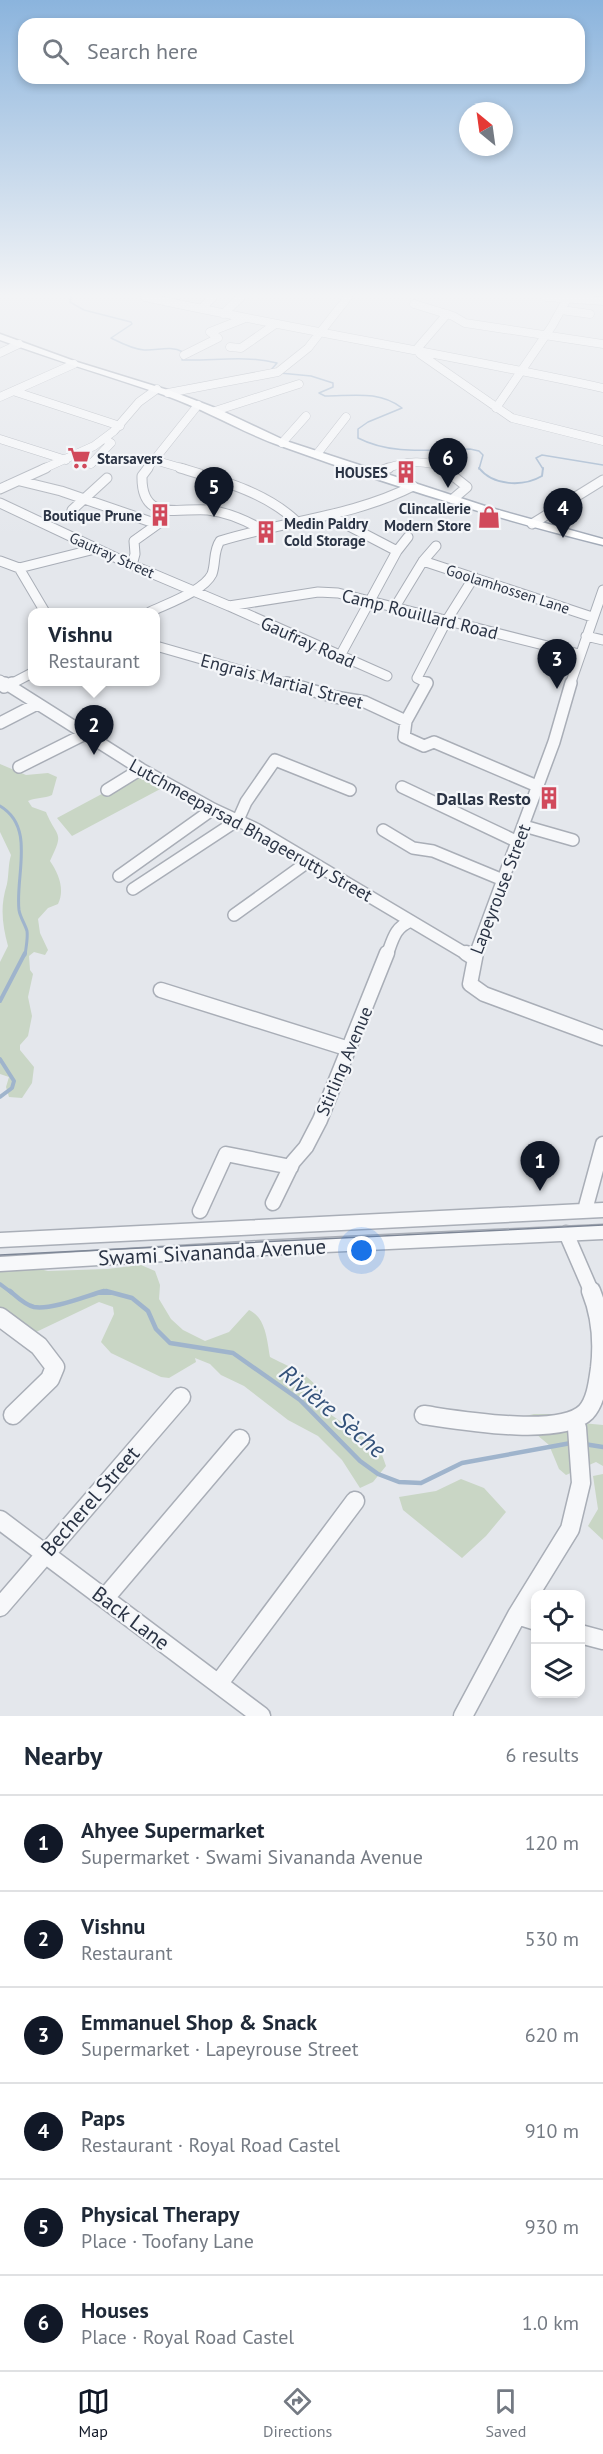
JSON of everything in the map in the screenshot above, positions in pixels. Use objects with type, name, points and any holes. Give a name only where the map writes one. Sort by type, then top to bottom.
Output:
[{"type":"main road","points":[[117,377],[215,411],[282,443],[532,524],[603,542]]},
{"type":"street","points":[[0,397],[44,377]]},
{"type":"street","points":[[168,393],[257,377]]},
{"type":"street","points":[[453,377],[495,408],[520,420],[603,441]]},
{"type":"street","points":[[495,408],[515,377]]},
{"type":"street","points":[[552,377],[603,388]]},
{"type":"street","points":[[215,411],[299,384]]},
{"type":"street","points":[[3,486],[21,481],[105,439],[120,426],[139,402],[157,389]]},
{"type":"street","points":[[13,391],[120,426]]},
{"type":"street","points":[[198,405],[142,476],[143,487],[153,505],[159,510],[173,513],[207,510],[238,518],[261,529]]},
{"type":"street","points":[[282,443],[306,416]]},
{"type":"street","points":[[317,454],[346,417]]},
{"type":"street","points":[[91,464],[111,443],[105,439]]},
{"type":"street","points":[[0,440],[66,460]]},
{"type":"street","points":[[154,460],[254,494],[297,522]]},
{"type":"street","points":[[376,473],[399,464],[434,462],[467,487],[453,499]]},
{"type":"street","points":[[72,510],[106,478]]},
{"type":"street","points":[[532,524],[603,480]]},
{"type":"street","points":[[21,481],[85,498],[157,524]]},
{"type":"street","points":[[158,608],[192,591],[211,576],[213,559],[220,541],[261,529],[370,505],[413,486]]},
{"type":"street","name":"Gautray Street","points":[[0,503],[95,549],[192,591]]},
{"type":"street","points":[[132,565],[135,554],[134,542],[173,513]]},
{"type":"street","points":[[328,515],[397,551]]},
{"type":"street","points":[[340,656],[397,551],[408,537]]},
{"type":"street","points":[[395,607],[423,561],[436,546]]},
{"type":"street","points":[[0,573],[95,549]]},
{"type":"street","points":[[0,561],[20,568],[43,608]]},
{"type":"street","name":"Goolamhossen Lane","points":[[423,561],[592,617]]},
{"type":"street","points":[[474,577],[447,621],[406,721],[404,736],[424,746],[434,742],[537,786]]},
{"type":"street","name":"Lapeyrouse Street","points":[[603,590],[579,654],[554,742],[474,958],[469,979],[474,988],[484,994],[603,1038]]},
{"type":"street","points":[[192,591],[229,606]]},
{"type":"street","name":"Camp Rouillard Road","points":[[229,606],[327,591],[579,654]]},
{"type":"street","name":"Gaufray Road","points":[[229,606],[387,676]]},
{"type":"street","points":[[586,636],[603,640]]},
{"type":"street","name":"Engrais Martial Street","points":[[160,647],[336,697],[365,702],[406,721]]},
{"type":"street","points":[[3,685],[28,675]]},
{"type":"street","name":"Lutchmeeparsad Bhageerutty Street","points":[[3,685],[141,769],[213,809],[238,820],[474,958]]},
{"type":"street","points":[[0,723],[37,704]]},
{"type":"street","points":[[19,768],[85,734]]},
{"type":"street","points":[[133,889],[238,820],[246,802],[275,760],[350,790]]},
{"type":"street","points":[[107,790],[141,769]]},
{"type":"street","points":[[402,787],[518,842]]},
{"type":"street","points":[[119,876],[213,809]]},
{"type":"street","points":[[524,826],[573,840]]},
{"type":"street","points":[[383,830],[416,849],[424,852],[433,851],[503,880]]},
{"type":"street","points":[[234,915],[309,861]]},
{"type":"street","name":"Stirling Avenue","points":[[273,1203],[291,1167],[306,1147],[320,1120],[396,931],[401,925],[411,921]]},
{"type":"street","points":[[161,990],[349,1049]]},
{"type":"street","points":[[585,1210],[603,1144]]},
{"type":"street","points":[[200,1211],[226,1154],[291,1167]]},
{"type":"street","points":[[0,1240],[603,1210]]},
{"type":"street","name":"Swami Sivananda Avenue","points":[[0,1264],[603,1232]]},
{"type":"street","points":[[424,1415],[498,1425],[554,1425],[575,1424],[586,1413],[594,1400],[602,1367],[602,1335],[598,1312],[572,1253],[566,1233]]},
{"type":"street","points":[[0,1317],[9,1321],[52,1358],[55,1367],[50,1379],[13,1415]]},
{"type":"street","name":"Becherel Street","points":[[0,1606],[181,1397]]},
{"type":"street","points":[[463,1716],[526,1618],[570,1529],[581,1483],[575,1424]]},
{"type":"street","points":[[105,1598],[240,1439]]},
{"type":"street","points":[[219,1683],[355,1501]]},
{"type":"street","name":"Back Lane","points":[[0,1520],[261,1716]]},
{"type":"street","points":[[585,1635],[603,1640]]},
{"type":"green space","points":[[0,764],[26,775],[48,773],[57,777],[52,795],[28,801],[32,807],[46,812],[58,835],[50,861],[56,871],[61,893],[58,904],[48,908],[38,919],[40,933],[48,950],[45,955],[34,952],[29,956],[30,970],[33,974],[28,997],[32,1016],[28,1036],[20,1045],[20,1050],[34,1067],[32,1083],[22,1098],[9,1097],[6,1087],[9,1077],[0,1074],[0,962],[8,946],[3,923],[3,900],[11,855],[0,832]]},
{"type":"green space","points":[[139,774],[164,787],[72,836],[57,818]]},
{"type":"green space","points":[[141,1265],[155,1271],[160,1285],[159,1299],[171,1319],[183,1330],[205,1341],[229,1332],[249,1310],[255,1314],[265,1330],[270,1357],[310,1379],[319,1390],[327,1412],[380,1449],[386,1466],[373,1482],[360,1488],[342,1460],[318,1436],[288,1420],[244,1386],[221,1375],[210,1364],[195,1358],[196,1362],[169,1378],[161,1377],[111,1353],[101,1342],[114,1314],[113,1307],[99,1302],[34,1333],[0,1307],[0,1269],[31,1267],[48,1271],[107,1269]]},
{"type":"green space","points":[[534,1414],[554,1414],[561,1421],[603,1425],[603,1466],[596,1462],[566,1475],[559,1469],[549,1445],[517,1418]]},
{"type":"green space","points":[[603,1474],[603,1540],[588,1526],[598,1509],[593,1476]]},
{"type":"green space","points":[[461,1479],[484,1488],[506,1512],[486,1536],[462,1558],[403,1510],[399,1497],[436,1491]]},
{"type":"waterway","points":[[314,377],[333,383],[333,387],[319,393],[325,396],[375,396],[393,402],[402,408],[368,422],[358,429],[358,438],[371,444],[399,449],[479,451],[483,455],[479,468]]},
{"type":"waterway","points":[[543,469],[536,458],[542,455],[603,465]]},
{"type":"waterway","points":[[479,468],[492,478],[509,483],[534,480],[542,476],[543,469]]},
{"type":"waterway","name":"Rivière Sèche","points":[[0,806],[11,815],[18,826],[21,839],[19,897],[20,913],[27,931],[25,955]]},
{"type":"waterway","name":"Rivière Sèche","points":[[0,1001],[25,953]]},
{"type":"waterway","name":"Rivière Sèche","points":[[0,1059],[14,1081],[12,1088],[0,1097]]},
{"type":"waterway","name":"Rivière Sèche","points":[[0,1284],[12,1293]]},
{"type":"waterway","name":"Rivière Sèche","points":[[10,1291],[34,1307],[59,1305],[104,1291]]},
{"type":"waterway","name":"Rivière Sèche","points":[[106,1291],[132,1298],[148,1311],[156,1329],[170,1343],[233,1353],[300,1400],[360,1461],[378,1474],[399,1482],[421,1483],[462,1463],[571,1443]]},
{"type":"waterway","name":"Rivière Sèche","points":[[98,1293],[112,1293]]},
{"type":"waterway","name":"Rivière Sèche","points":[[584,1444],[603,1447]]},
{"type":"tram line","points":[[0,1255],[603,1225]]},
{"type":"place","name":"Starsavers","points":[[79,458]]},
{"type":"place","name":"HOUSES","points":[[406,472]]},
{"type":"place","name":"Houses","points":[[448,488]]},
{"type":"place","name":"Boutique Prune","points":[[160,515]]},
{"type":"place","name":"Physical Therapy","points":[[214,517]]},
{"type":"place","name":"Clincallerie Modern Store","points":[[489,517]]},
{"type":"place","name":"Medin Paldry Cold Storage","points":[[266,532]]},
{"type":"place","name":"Paps","points":[[563,538]]},
{"type":"place","name":"Emmanuel Shop & Snack","points":[[557,689]]},
{"type":"place","name":"Vishnu","points":[[94,755]]},
{"type":"place","name":"Dallas Resto","points":[[549,798]]},
{"type":"place","name":"Ahyee Supermarket","points":[[540,1191]]}]
